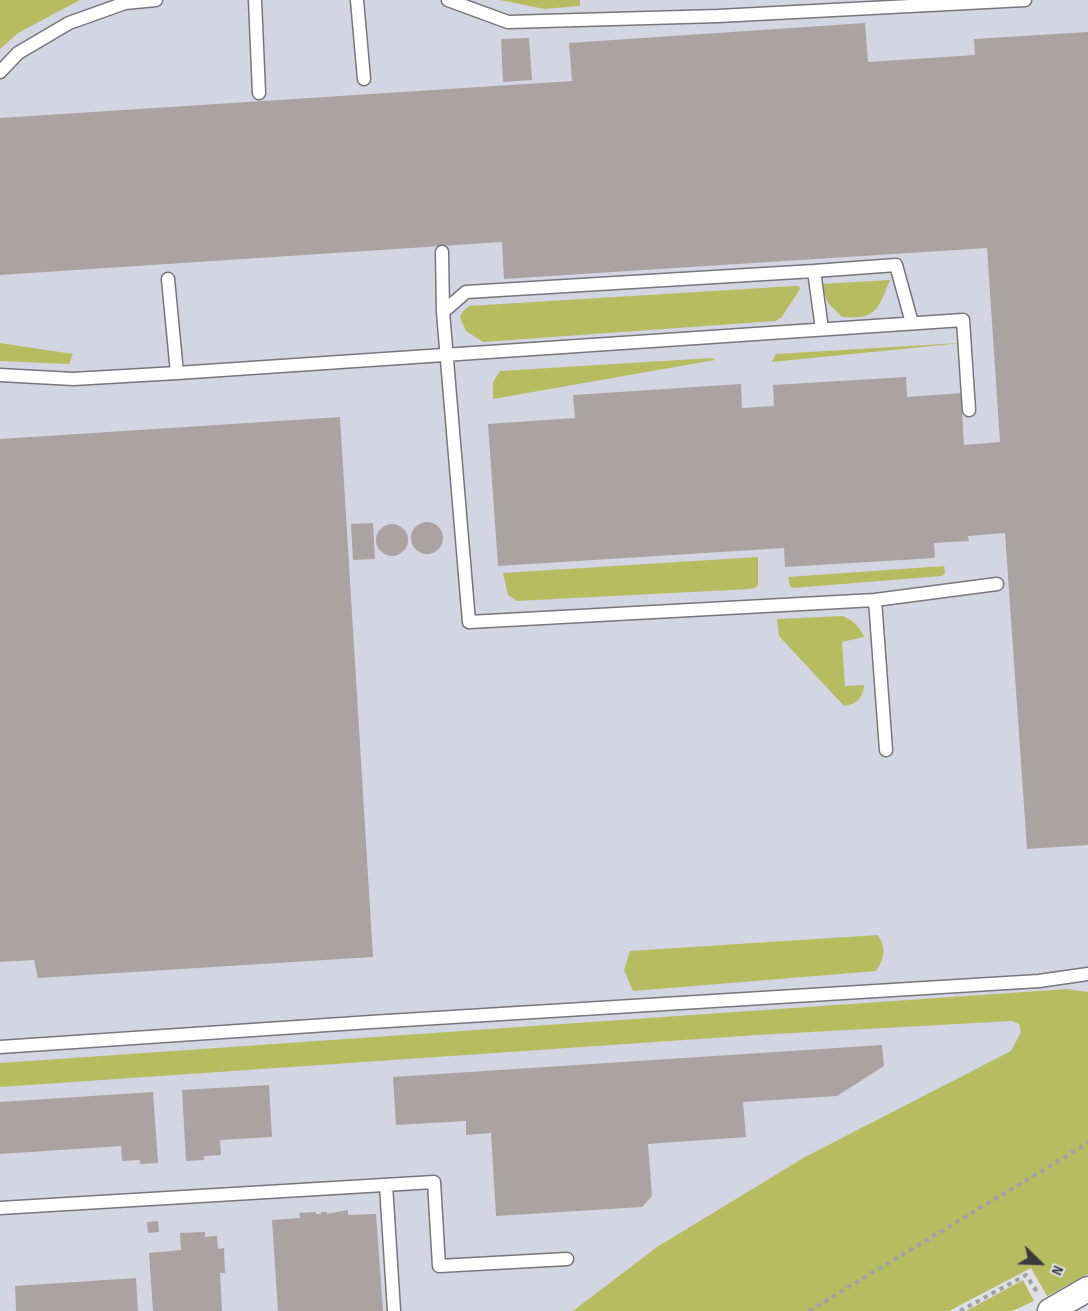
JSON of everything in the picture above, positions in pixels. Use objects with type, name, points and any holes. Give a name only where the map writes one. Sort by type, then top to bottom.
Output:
[{"type":"street","points":[[1050,1311],[1088,1289]]},
{"type":"lane","points":[[0,72],[18,53],[69,23],[125,3],[156,0]]},
{"type":"lane","points":[[255,0],[259,93]]},
{"type":"lane","points":[[357,0],[364,79]]},
{"type":"lane","points":[[448,0],[508,22],[718,16],[1025,0]]},
{"type":"lane","points":[[442,252],[443,312],[469,622],[875,600],[997,584]]},
{"type":"lane","points":[[443,312],[466,292],[896,265],[912,323]]},
{"type":"lane","points":[[814,271],[822,329]]},
{"type":"lane","points":[[168,279],[177,373]]},
{"type":"lane","points":[[0,375],[73,379],[963,320],[969,410]]},
{"type":"lane","points":[[875,600],[886,750]]},
{"type":"lane","points":[[0,1047],[1039,981],[1088,974]]},
{"type":"lane","points":[[0,1208],[434,1182],[439,1266],[567,1259]]},
{"type":"lane","points":[[386,1185],[394,1311]]},
{"type":"path","points":[[809,1311],[1088,1143]]},
{"type":"path","points":[[960,1311],[1026,1275]]},
{"type":"shaded area","points":[[0,0],[1088,0],[1088,1043],[636,1311],[0,1311]]},
{"type":"green space","points":[[0,0],[80,0],[18,33],[0,49]]},
{"type":"green space","points":[[500,0],[580,0],[580,6],[544,9]]},
{"type":"green space","points":[[890,280],[879,305],[863,317],[842,317],[828,303],[821,284]]},
{"type":"green space","points":[[799,286],[800,289],[781,318],[775,321],[483,342],[466,331],[460,317],[469,306]]},
{"type":"green space","points":[[0,343],[73,354],[69,364],[0,361]]},
{"type":"green space","points":[[962,343],[772,362],[776,354]]},
{"type":"green space","points":[[712,358],[715,360],[493,399],[493,382],[500,371]]},
{"type":"green space","points":[[758,557],[758,584],[757,587],[750,589],[517,601],[508,595],[503,573]]},
{"type":"green space","points":[[944,566],[945,573],[942,576],[793,588],[790,586],[788,577]]},
{"type":"green space","points":[[843,616],[856,624],[864,637],[842,642],[845,686],[864,685],[858,700],[844,706],[779,636],[777,619]]},
{"type":"green space","points":[[878,935],[883,953],[876,971],[633,991],[624,970],[630,951]]},
{"type":"green space","points":[[1067,989],[1088,992],[1088,1274],[1047,1296],[1031,1268],[949,1311],[573,1311],[657,1247],[805,1157],[1011,1051],[1021,1032],[1019,1024],[1012,1021],[757,1035],[0,1087],[0,1063]]},
{"type":"green space","points":[[1023,1280],[1034,1301],[1012,1311],[966,1311]]},
{"type":"building","points":[[865,23],[868,62],[975,55],[974,39],[1088,32],[1088,845],[1027,849],[1005,533],[968,536],[969,541],[934,543],[935,558],[785,567],[784,548],[498,566],[488,424],[575,418],[573,395],[741,384],[742,408],[774,406],[773,385],[906,377],[907,397],[961,393],[964,445],[1000,442],[987,248],[504,279],[502,242],[0,275],[0,118],[572,81],[569,43]]},
{"type":"building","points":[[529,38],[532,80],[503,82],[501,39]]},
{"type":"building","points":[[340,417],[373,957],[38,978],[34,960],[0,962],[0,439]]},
{"type":"building","points":[[427,522],[438,527],[443,538],[438,549],[427,554],[416,549],[411,538],[416,527]]},
{"type":"building","points":[[373,523],[375,559],[353,560],[351,524]]},
{"type":"building","points":[[392,524],[403,529],[408,540],[403,551],[392,556],[381,551],[376,540],[381,529]]},
{"type":"building","points":[[882,1045],[884,1066],[837,1096],[743,1102],[746,1137],[648,1144],[652,1196],[642,1207],[496,1216],[491,1133],[466,1135],[466,1121],[396,1125],[393,1077]]},
{"type":"building","points":[[269,1085],[272,1137],[220,1140],[221,1155],[204,1156],[204,1160],[186,1161],[182,1090]]},
{"type":"building","points":[[153,1092],[158,1163],[140,1164],[140,1160],[122,1161],[121,1146],[0,1154],[0,1102]]},
{"type":"building","points":[[348,1210],[348,1215],[376,1214],[383,1311],[278,1311],[272,1220],[300,1218],[299,1213],[327,1212],[327,1214]]},
{"type":"building","points":[[158,1221],[159,1232],[148,1233],[147,1222]]},
{"type":"building","points":[[205,1232],[205,1237],[217,1236],[218,1249],[224,1248],[225,1273],[220,1273],[222,1311],[153,1311],[149,1253],[181,1250],[180,1233]]},
{"type":"building","points":[[136,1278],[138,1311],[16,1311],[15,1286]]}]
